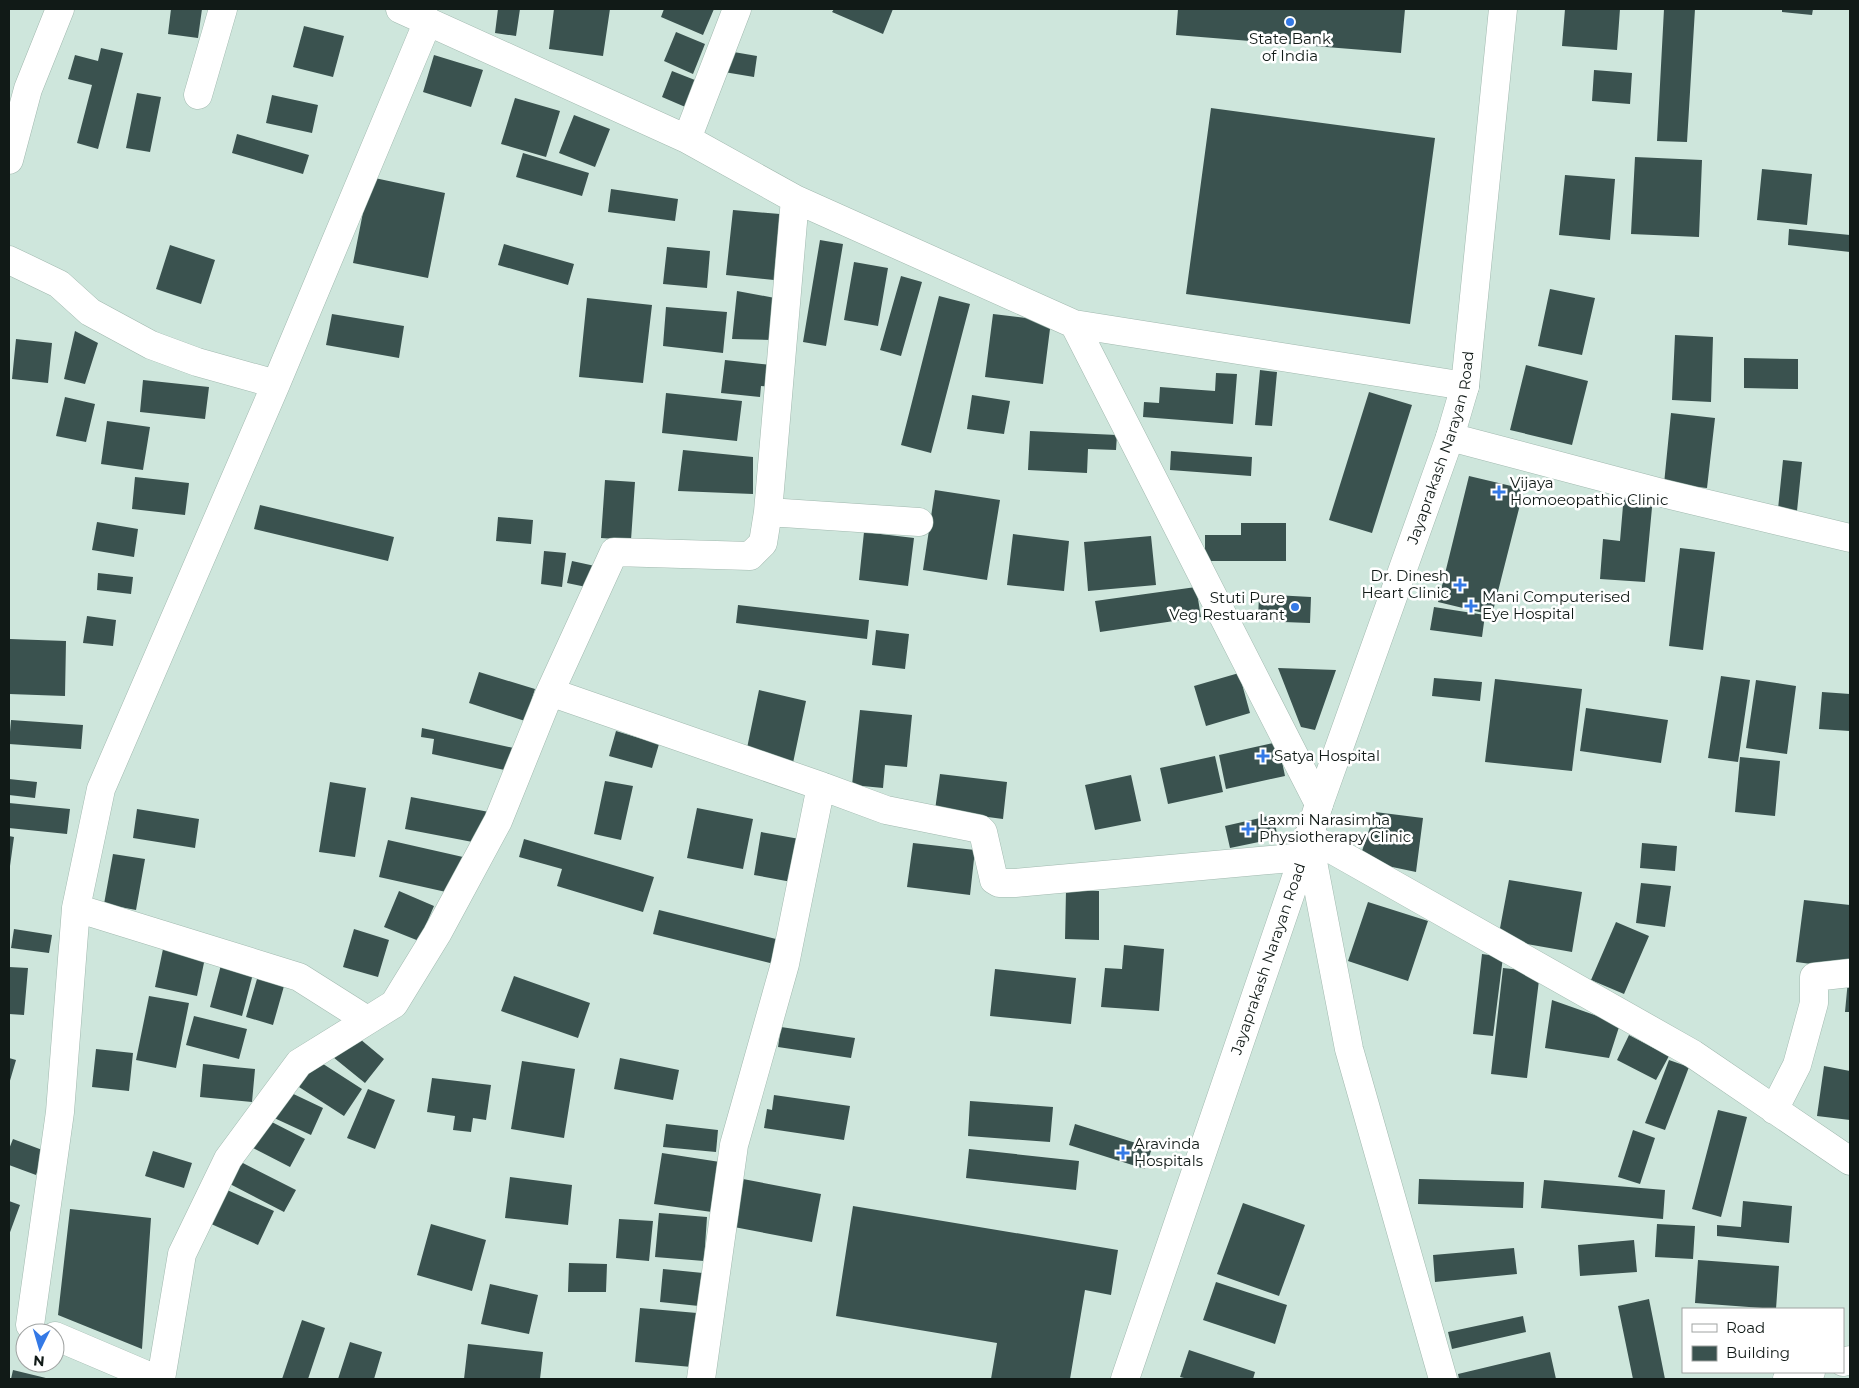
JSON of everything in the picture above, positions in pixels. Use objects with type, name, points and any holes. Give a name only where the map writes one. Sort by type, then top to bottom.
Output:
[{"type":"street","points":[[9,160],[28,88],[60,9]]},
{"type":"street","points":[[198,95],[223,9]]},
{"type":"street","points":[[400,9],[687,138],[795,199],[1074,324],[1465,386]]},
{"type":"street","points":[[687,138],[737,9]]},
{"type":"street","name":"Jayaprakash Narayan Road","points":[[1125,1379],[1319,804],[1450,437],[1465,386],[1504,9]]},
{"type":"street","points":[[29,1323],[60,1112],[76,908],[101,789],[276,384],[428,21]]},
{"type":"street","points":[[161,1379],[182,1254],[228,1159],[300,1063],[394,1004],[438,934],[498,821],[550,692],[614,552],[750,556],[763,543],[768,512],[795,199]]},
{"type":"street","points":[[9,260],[59,284],[90,312],[151,345],[197,362],[276,384]]},
{"type":"street","points":[[1074,324],[1319,804]]},
{"type":"street","points":[[1450,437],[1662,493],[1850,538]]},
{"type":"street","points":[[768,512],[918,522]]},
{"type":"street","points":[[550,692],[886,810],[980,829],[984,832],[994,880],[999,883],[1015,883],[1305,847],[1692,1054],[1850,1162]]},
{"type":"street","points":[[701,1379],[734,1145],[785,964],[821,786]]},
{"type":"street","points":[[1305,847],[1350,1049],[1443,1379]]},
{"type":"street","points":[[76,908],[299,977],[367,1020]]},
{"type":"street","points":[[1774,1110],[1797,1065],[1814,1003],[1814,977],[1850,973]]},
{"type":"street","points":[[65,1340],[156,1379]]},
{"type":"street","points":[[1787,1379],[1808,1373]]},
{"type":"building","points":[[171,9],[202,9],[198,38],[168,34]]},
{"type":"building","points":[[498,9],[520,9],[516,36],[495,33]]},
{"type":"building","points":[[554,9],[610,9],[603,56],[549,49]]},
{"type":"building","points":[[664,9],[714,9],[703,35],[661,17]]},
{"type":"building","points":[[834,9],[893,9],[883,34],[832,12]]},
{"type":"building","name":"State Bank of India","points":[[1178,9],[1405,9],[1401,53],[1176,35]]},
{"type":"building","points":[[1565,9],[1620,9],[1617,50],[1562,46]]},
{"type":"building","points":[[1664,9],[1695,9],[1687,142],[1657,141]]},
{"type":"building","points":[[1782,9],[1813,9],[1812,15],[1782,12]]},
{"type":"building","points":[[304,26],[344,36],[333,77],[293,67]]},
{"type":"building","points":[[676,32],[705,44],[693,74],[664,61]]},
{"type":"building","points":[[101,48],[123,53],[98,149],[77,143],[92,85],[68,79],[75,55],[98,61]]},
{"type":"building","points":[[722,50],[757,56],[754,77],[718,71]]},
{"type":"building","points":[[434,55],[483,70],[471,107],[423,92]]},
{"type":"building","points":[[1594,70],[1632,73],[1630,104],[1592,101]]},
{"type":"building","points":[[672,71],[700,82],[690,109],[662,97]]},
{"type":"building","points":[[137,93],[161,97],[150,152],[126,148]]},
{"type":"building","points":[[272,95],[318,105],[312,133],[266,123]]},
{"type":"building","points":[[515,98],[560,111],[546,157],[501,144]]},
{"type":"building","points":[[1211,108],[1435,138],[1410,324],[1186,294]]},
{"type":"building","points":[[574,115],[610,129],[595,167],[559,153]]},
{"type":"building","points":[[237,134],[309,155],[303,174],[232,153]]},
{"type":"building","points":[[523,153],[589,173],[582,196],[516,177]]},
{"type":"building","points":[[1635,157],[1702,160],[1699,237],[1631,234]]},
{"type":"building","points":[[1762,169],[1812,174],[1807,225],[1757,220]]},
{"type":"building","points":[[1565,175],[1615,179],[1610,240],[1559,235]]},
{"type":"building","points":[[370,177],[445,193],[428,278],[353,263]]},
{"type":"building","points":[[611,189],[678,199],[675,221],[608,212]]},
{"type":"building","points":[[733,210],[780,214],[774,280],[726,275]]},
{"type":"building","points":[[1789,229],[1850,235],[1850,252],[1788,245]]},
{"type":"building","points":[[820,240],[843,244],[826,346],[803,342]]},
{"type":"building","points":[[504,244],[574,264],[568,285],[498,265]]},
{"type":"building","points":[[170,245],[215,260],[201,304],[156,289]]},
{"type":"building","points":[[667,247],[710,251],[707,288],[663,284]]},
{"type":"building","points":[[854,262],[888,268],[878,326],[844,320]]},
{"type":"building","points":[[901,276],[922,282],[901,356],[880,350]]},
{"type":"building","points":[[1550,289],[1595,298],[1582,355],[1538,346]]},
{"type":"building","points":[[737,291],[775,298],[772,340],[732,339]]},
{"type":"building","points":[[939,296],[970,304],[931,453],[901,445]]},
{"type":"building","points":[[587,298],[652,305],[643,383],[579,377]]},
{"type":"building","points":[[666,307],[727,312],[723,353],[663,346]]},
{"type":"building","points":[[332,314],[404,326],[399,358],[326,345]]},
{"type":"building","points":[[993,314],[1051,321],[1043,384],[985,377]]},
{"type":"building","points":[[75,331],[98,343],[85,384],[64,379]]},
{"type":"building","points":[[1675,335],[1713,337],[1711,402],[1672,400]]},
{"type":"building","points":[[16,339],[52,343],[48,383],[12,379]]},
{"type":"building","points":[[1744,358],[1798,359],[1798,389],[1744,388]]},
{"type":"building","points":[[725,360],[781,366],[778,388],[761,386],[760,397],[721,393]]},
{"type":"building","points":[[1526,365],[1588,381],[1572,445],[1510,430]]},
{"type":"building","points":[[1260,370],[1277,372],[1272,426],[1255,425]]},
{"type":"building","points":[[1216,373],[1237,374],[1233,424],[1143,417],[1144,402],[1159,403],[1160,387],[1215,391]]},
{"type":"building","points":[[143,380],[209,387],[205,419],[140,412]]},
{"type":"building","points":[[1369,392],[1412,405],[1372,533],[1329,520]]},
{"type":"building","points":[[666,393],[742,401],[737,441],[662,433]]},
{"type":"building","points":[[972,395],[1010,401],[1004,434],[967,429]]},
{"type":"building","points":[[65,397],[95,404],[86,442],[56,436]]},
{"type":"building","points":[[1671,413],[1715,418],[1707,488],[1664,484]]},
{"type":"building","points":[[107,421],[150,427],[143,470],[101,464]]},
{"type":"building","points":[[1030,431],[1117,435],[1116,450],[1088,449],[1087,473],[1028,470]]},
{"type":"building","points":[[683,450],[753,457],[753,494],[678,491]]},
{"type":"building","points":[[1171,451],[1252,457],[1251,476],[1170,470]]},
{"type":"building","points":[[1783,460],[1802,462],[1797,511],[1778,509]]},
{"type":"building","points":[[1469,476],[1524,489],[1492,615],[1438,602]]},
{"type":"building","points":[[135,477],[189,483],[185,515],[132,509]]},
{"type":"building","points":[[605,480],[635,482],[631,540],[601,538]]},
{"type":"building","points":[[935,490],[1000,500],[987,580],[923,570]]},
{"type":"building","points":[[1624,494],[1653,497],[1645,582],[1600,579],[1603,539],[1620,541]]},
{"type":"building","points":[[260,505],[394,537],[388,561],[254,529]]},
{"type":"building","points":[[498,517],[533,520],[531,544],[496,541]]},
{"type":"building","points":[[97,522],[138,529],[134,557],[92,550]]},
{"type":"building","points":[[1241,523],[1286,523],[1286,561],[1205,561],[1205,535],[1241,535]]},
{"type":"building","points":[[864,532],[914,538],[908,586],[859,580]]},
{"type":"building","points":[[1013,534],[1069,541],[1064,591],[1007,585]]},
{"type":"building","points":[[1151,536],[1156,585],[1088,591],[1084,542]]},
{"type":"building","points":[[1680,548],[1715,552],[1703,650],[1669,646]]},
{"type":"building","points":[[544,551],[566,553],[562,587],[541,584]]},
{"type":"building","points":[[572,561],[595,566],[591,588],[567,583]]},
{"type":"building","points":[[98,573],[133,577],[131,594],[97,590]]},
{"type":"building","points":[[1196,587],[1201,617],[1100,632],[1095,601]]},
{"type":"building","points":[[1259,594],[1311,597],[1310,623],[1258,621]]},
{"type":"building","points":[[738,605],[869,620],[867,639],[736,623]]},
{"type":"building","points":[[1434,607],[1485,615],[1482,637],[1430,630]]},
{"type":"building","points":[[87,616],[116,620],[113,646],[83,643]]},
{"type":"building","points":[[876,630],[909,634],[905,669],[872,665]]},
{"type":"building","points":[[10,639],[66,641],[65,696],[9,694]]},
{"type":"building","points":[[1278,668],[1336,670],[1315,730],[1301,727]]},
{"type":"building","points":[[479,672],[535,689],[525,721],[469,703]]},
{"type":"building","points":[[1239,673],[1250,713],[1206,726],[1194,686]]},
{"type":"building","points":[[1721,676],[1750,680],[1738,762],[1708,758]]},
{"type":"building","points":[[1434,678],[1482,682],[1480,701],[1432,696]]},
{"type":"building","points":[[1495,679],[1582,689],[1572,771],[1485,762]]},
{"type":"building","points":[[1756,680],[1796,686],[1787,754],[1746,748]]},
{"type":"building","points":[[759,690],[806,701],[793,763],[746,753]]},
{"type":"building","points":[[1822,692],[1850,694],[1850,731],[1819,729]]},
{"type":"building","points":[[1586,708],[1668,720],[1661,763],[1580,751]]},
{"type":"building","points":[[860,710],[912,715],[907,767],[885,765],[883,788],[852,785]]},
{"type":"building","points":[[11,720],[83,725],[81,749],[9,744]]},
{"type":"building","points":[[422,728],[514,748],[509,771],[432,754],[434,739],[421,737]]},
{"type":"building","points":[[616,731],[659,744],[652,768],[609,756]]},
{"type":"building","points":[[1278,742],[1285,776],[1226,789],[1219,755]]},
{"type":"building","points":[[1215,756],[1223,792],[1168,804],[1160,768]]},
{"type":"building","points":[[1740,757],[1780,761],[1775,816],[1735,812]]},
{"type":"building","points":[[940,774],[1007,782],[1003,819],[935,810]]},
{"type":"building","points":[[1131,775],[1141,821],[1095,830],[1085,785]]},
{"type":"building","points":[[9,779],[37,782],[35,798],[9,795]]},
{"type":"building","points":[[605,781],[633,786],[621,840],[594,834]]},
{"type":"building","points":[[330,782],[366,788],[355,857],[319,852]]},
{"type":"building","points":[[411,797],[489,812],[483,844],[405,829]]},
{"type":"building","points":[[9,803],[70,809],[67,834],[9,828]]},
{"type":"building","points":[[697,808],[753,819],[743,869],[687,858]]},
{"type":"building","points":[[137,809],[199,819],[195,848],[133,838]]},
{"type":"building","points":[[1375,812],[1423,818],[1416,872],[1359,860]]},
{"type":"building","points":[[1273,815],[1278,838],[1230,848],[1225,826]]},
{"type":"building","points":[[761,832],[805,840],[797,883],[754,875]]},
{"type":"building","points":[[9,836],[14,837],[10,866],[9,866]]},
{"type":"building","points":[[524,839],[654,877],[643,912],[557,886],[562,869],[519,857]]},
{"type":"building","points":[[388,840],[463,857],[455,894],[379,877]]},
{"type":"building","points":[[913,843],[975,850],[970,895],[907,887]]},
{"type":"building","points":[[1642,843],[1677,846],[1675,871],[1640,868]]},
{"type":"building","points":[[113,854],[145,859],[136,910],[104,904]]},
{"type":"building","points":[[1509,880],[1582,892],[1572,952],[1498,939]]},
{"type":"building","points":[[1641,883],[1671,886],[1665,927],[1636,923]]},
{"type":"building","points":[[1066,890],[1099,891],[1099,940],[1065,939]]},
{"type":"building","points":[[399,891],[434,906],[419,941],[384,927]]},
{"type":"building","points":[[1804,900],[1850,905],[1850,969],[1796,962]]},
{"type":"building","points":[[1368,902],[1428,921],[1408,981],[1348,961]]},
{"type":"building","points":[[659,910],[780,940],[774,964],[653,934]]},
{"type":"building","points":[[1616,922],[1649,936],[1624,994],[1591,980]]},
{"type":"building","points":[[14,929],[52,935],[49,953],[11,948]]},
{"type":"building","points":[[354,929],[389,940],[378,977],[343,967]]},
{"type":"building","points":[[1124,945],[1164,949],[1159,1011],[1101,1007],[1105,968],[1122,969]]},
{"type":"building","points":[[163,949],[205,958],[197,996],[155,987]]},
{"type":"building","points":[[1482,954],[1503,957],[1493,1036],[1473,1034]]},
{"type":"building","points":[[222,961],[254,970],[242,1016],[210,1007]]},
{"type":"building","points":[[9,967],[28,968],[24,1015],[9,1014]]},
{"type":"building","points":[[1503,968],[1540,972],[1527,1078],[1491,1074]]},
{"type":"building","points":[[995,969],[1076,978],[1071,1024],[990,1016]]},
{"type":"building","points":[[259,972],[286,979],[273,1025],[246,1017]]},
{"type":"building","points":[[514,976],[590,1003],[578,1038],[501,1011]]},
{"type":"building","points":[[1848,980],[1850,981],[1850,1012],[1845,1012]]},
{"type":"building","points":[[149,996],[189,1003],[176,1068],[136,1060]]},
{"type":"building","points":[[1552,1000],[1620,1024],[1609,1058],[1545,1048]]},
{"type":"building","points":[[194,1016],[247,1029],[239,1059],[186,1045]]},
{"type":"building","points":[[781,1027],[855,1038],[851,1058],[778,1047]]},
{"type":"building","points":[[1629,1035],[1669,1056],[1656,1080],[1617,1060]]},
{"type":"building","points":[[360,1039],[384,1059],[365,1083],[328,1053]]},
{"type":"building","points":[[96,1049],[133,1053],[129,1091],[92,1087]]},
{"type":"building","points":[[9,1058],[16,1060],[9,1084]]},
{"type":"building","points":[[620,1058],[679,1070],[673,1100],[614,1089]]},
{"type":"building","points":[[317,1060],[362,1089],[344,1116],[299,1087]]},
{"type":"building","points":[[1669,1060],[1689,1067],[1665,1130],[1645,1123]]},
{"type":"building","points":[[522,1061],[575,1069],[564,1138],[511,1129]]},
{"type":"building","points":[[203,1064],[255,1069],[252,1102],[200,1097]]},
{"type":"building","points":[[1824,1066],[1850,1071],[1850,1120],[1817,1116]]},
{"type":"building","points":[[432,1078],[491,1085],[486,1120],[473,1118],[471,1132],[453,1130],[455,1116],[427,1112]]},
{"type":"building","points":[[368,1089],[395,1100],[375,1149],[347,1138]]},
{"type":"building","points":[[285,1090],[323,1108],[311,1135],[272,1117]]},
{"type":"building","points":[[774,1095],[850,1106],[844,1140],[764,1128],[767,1109],[772,1110]]},
{"type":"building","points":[[970,1101],[1053,1107],[1050,1142],[968,1136]]},
{"type":"building","points":[[1718,1110],[1747,1117],[1721,1217],[1692,1209]]},
{"type":"building","points":[[264,1118],[305,1139],[290,1167],[249,1146]]},
{"type":"building","points":[[666,1124],[718,1130],[716,1152],[663,1147]]},
{"type":"building","points":[[1075,1124],[1152,1148],[1145,1169],[1069,1145]]},
{"type":"building","points":[[1633,1130],[1655,1138],[1640,1184],[1618,1177]]},
{"type":"building","points":[[13,1139],[45,1151],[36,1175],[9,1165],[9,1149]]},
{"type":"building","points":[[969,1149],[1079,1161],[1076,1190],[966,1178]]},
{"type":"building","points":[[153,1151],[192,1163],[184,1188],[145,1176]]},
{"type":"building","points":[[662,1153],[720,1162],[712,1212],[654,1204]]},
{"type":"building","points":[[239,1161],[296,1190],[284,1212],[228,1183]]},
{"type":"building","points":[[510,1177],[572,1185],[568,1225],[505,1218]]},
{"type":"building","points":[[743,1179],[821,1194],[812,1242],[734,1227]]},
{"type":"building","points":[[1419,1179],[1524,1182],[1523,1208],[1418,1204]]},
{"type":"building","points":[[1544,1180],[1665,1190],[1663,1219],[1541,1208]]},
{"type":"building","points":[[225,1189],[274,1211],[258,1245],[209,1223]]},
{"type":"building","points":[[9,1201],[20,1205],[9,1235]]},
{"type":"building","points":[[1743,1201],[1792,1206],[1789,1243],[1717,1236],[1717,1225],[1741,1227]]},
{"type":"building","points":[[1243,1203],[1305,1225],[1279,1296],[1217,1274]]},
{"type":"building","points":[[853,1206],[1118,1250],[1111,1295],[1085,1290],[1070,1379],[991,1379],[997,1343],[836,1316]]},
{"type":"building","points":[[70,1209],[151,1218],[142,1349],[58,1315]]},
{"type":"building","points":[[659,1213],[707,1217],[704,1261],[655,1257]]},
{"type":"building","points":[[619,1219],[653,1221],[649,1261],[616,1258]]},
{"type":"building","points":[[431,1224],[486,1240],[472,1291],[417,1275]]},
{"type":"building","points":[[1657,1224],[1695,1226],[1693,1259],[1655,1257]]},
{"type":"building","points":[[1634,1240],[1637,1272],[1580,1276],[1578,1245]]},
{"type":"building","points":[[1514,1248],[1517,1274],[1435,1282],[1433,1255]]},
{"type":"building","points":[[1698,1260],[1779,1266],[1776,1308],[1695,1303]]},
{"type":"building","points":[[569,1263],[607,1264],[606,1292],[568,1292]]},
{"type":"building","points":[[663,1269],[703,1273],[699,1306],[660,1302]]},
{"type":"building","points":[[1216,1282],[1287,1305],[1275,1344],[1203,1320]]},
{"type":"building","points":[[490,1284],[538,1295],[529,1334],[481,1324]]},
{"type":"building","points":[[1649,1299],[1665,1379],[1633,1379],[1618,1306]]},
{"type":"building","points":[[640,1308],[697,1313],[692,1367],[635,1362]]},
{"type":"building","points":[[1523,1316],[1526,1332],[1452,1349],[1448,1332]]},
{"type":"building","points":[[302,1320],[325,1328],[308,1379],[282,1379]]},
{"type":"building","points":[[350,1342],[382,1352],[374,1379],[338,1379]]},
{"type":"building","points":[[468,1344],[543,1352],[540,1379],[464,1379]]},
{"type":"building","points":[[1189,1350],[1255,1372],[1253,1379],[1188,1379],[1180,1377]]},
{"type":"building","points":[[1550,1352],[1556,1379],[1459,1379],[1458,1374]]},
{"type":"building","points":[[13,1370],[15,1373],[25,1373],[50,1379],[11,1379]]},
{"type":"place","name":"State Bank of India","points":[[1290,22]]},
{"type":"place","name":"Vijaya Homoeopathic Clinic","points":[[1499,492]]},
{"type":"place","name":"Dr. Dinesh Heart Clinic","points":[[1460,585]]},
{"type":"place","name":"Mani Computerised Eye Hospital","points":[[1471,606]]},
{"type":"place","name":"Stuti Pure Veg Restuarant","points":[[1295,607]]},
{"type":"place","name":"Satya Hospital","points":[[1263,756]]},
{"type":"place","name":"Laxmi Narasimha Physiotherapy Clinic","points":[[1248,829]]},
{"type":"place","name":"Aravinda Hospitals","points":[[1123,1153]]}]
